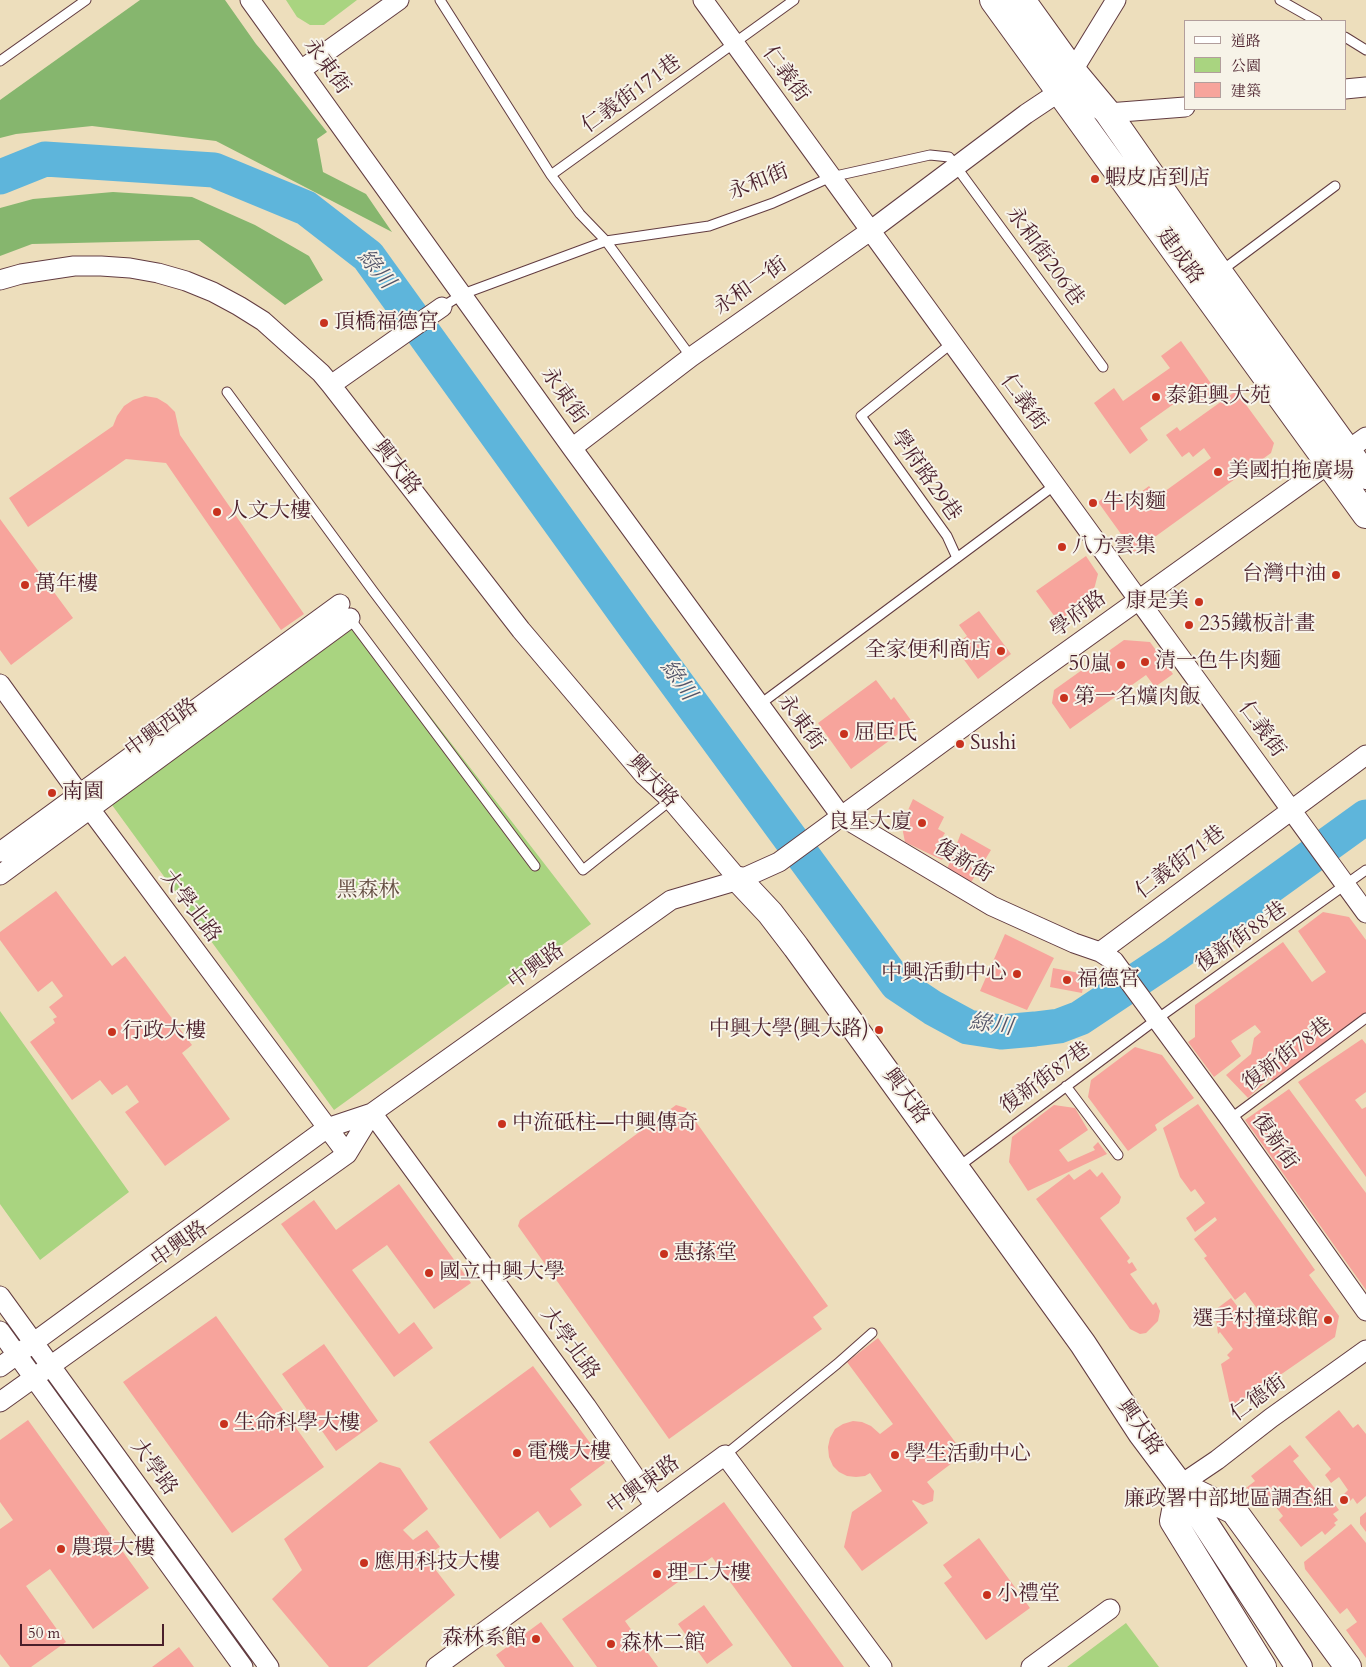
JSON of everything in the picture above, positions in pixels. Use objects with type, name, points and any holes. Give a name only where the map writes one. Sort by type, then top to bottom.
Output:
[{"type":"street","name":"永東街","points":[[250,0],[572,448],[840,816]]},
{"type":"street","points":[[301,70],[399,0]]},
{"type":"street","name":"仁義街","points":[[703,0],[1346,885]]},
{"type":"street","name":"建成路","points":[[993,0],[1066,81],[1347,450],[1366,515]]},
{"type":"street","name":"建成路","points":[[1022,0],[1066,81],[1108,112],[1219,272],[1366,476]]},
{"type":"street","points":[[957,167],[1066,81],[1116,0]]},
{"type":"street","points":[[1346,89],[1366,87]]},
{"type":"street","points":[[1108,112],[1184,107]]},
{"type":"street","name":"永和一街","points":[[572,448],[691,357],[957,167]]},
{"type":"street","name":"興大路","points":[[0,280],[47,269],[101,266],[139,270],[186,281],[213,292],[263,321],[321,374],[521,630],[644,775],[671,800],[739,880],[770,913],[796,947],[1083,1344],[1141,1433],[1180,1485],[1299,1667]]},
{"type":"street","points":[[331,385],[442,307]]},
{"type":"street","name":"學府路","points":[[739,880],[779,862],[1347,450]]},
{"type":"street","name":"中興西路","points":[[0,875],[84,802],[345,611]]},
{"type":"street","name":"大學北路","points":[[0,684],[84,802],[347,1154]]},
{"type":"street","name":"仁義街71巷","points":[[1100,952],[1366,755]]},
{"type":"street","name":"中興西路","points":[[0,852],[84,802]]},
{"type":"street","name":"復新街","points":[[840,816],[992,906],[1074,943],[1100,952],[1114,961],[1158,1019],[1366,1311]]},
{"type":"street","name":"中興路","points":[[0,1367],[327,1128],[372,1113],[671,900],[739,880]]},
{"type":"street","points":[[1346,885],[1366,913]]},
{"type":"street","name":"大學北路","points":[[372,1113],[586,1406],[655,1506]]},
{"type":"street","name":"中興路","points":[[0,1402],[347,1154],[372,1113]]},
{"type":"street","name":"大學路","points":[[0,1296],[269,1667]]},
{"type":"street","name":"大學路","points":[[0,1331],[243,1667]]},
{"type":"street","name":"仁德街","points":[[1180,1485],[1217,1460],[1271,1418],[1366,1350]]},
{"type":"street","points":[[726,1454],[882,1667]]},
{"type":"street","name":"中興東路","points":[[436,1667],[726,1454]]},
{"type":"street","points":[[1180,1485],[1173,1521],[1263,1667]]},
{"type":"street","name":"興大路","points":[[1180,1485],[1234,1511],[1348,1667]]},
{"type":"street","points":[[1031,1667],[1110,1609]]},
{"type":"lane","points":[[0,62],[86,0]]},
{"type":"lane","points":[[440,0],[551,175],[580,214],[606,241],[691,357]]},
{"type":"lane","name":"仁義街171巷","points":[[551,175],[794,0]]},
{"type":"lane","points":[[1280,0],[1315,20]]},
{"type":"lane","points":[[1346,38],[1366,50]]},
{"type":"lane","name":"永和街","points":[[442,307],[463,294],[606,241],[709,226],[773,203],[831,177],[930,155],[949,157],[957,167]]},
{"type":"lane","name":"永和街206巷","points":[[957,167],[1103,367]]},
{"type":"lane","points":[[1219,272],[1335,186]]},
{"type":"lane","name":"學府路29巷","points":[[952,344],[861,416],[947,536],[957,558]]},
{"type":"lane","points":[[227,392],[373,591],[583,870],[671,800]]},
{"type":"lane","points":[[759,705],[1055,485]]},
{"type":"lane","points":[[345,611],[535,866]]},
{"type":"lane","name":"復新街88巷","points":[[1158,1019],[1366,870]]},
{"type":"lane","name":"復新街78巷","points":[[1230,1119],[1366,1018]]},
{"type":"lane","name":"復新街87巷","points":[[957,1168],[1158,1019]]},
{"type":"lane","points":[[1066,1086],[1118,1155]]},
{"type":"lane","name":"中興東路","points":[[726,1454],[837,1364],[872,1333]]},
{"type":"green space","points":[[140,0],[225,0],[256,44],[327,132],[317,139],[323,172],[366,194],[392,232],[216,141],[92,126],[16,134],[0,138],[0,100]]},
{"type":"green space","points":[[286,0],[357,0],[324,25],[310,25],[297,17]]},
{"type":"green space","points":[[113,192],[192,197],[255,225],[309,256],[323,280],[285,305],[199,240],[32,244],[0,256],[0,208],[33,199]]},
{"type":"green space","name":"黑森林","points":[[359,624],[591,924],[334,1110],[112,805]]},
{"type":"green space","points":[[0,1011],[129,1192],[40,1260],[0,1204]]},
{"type":"green space","points":[[1126,1623],[1159,1667],[1067,1667]]},
{"type":"building","name":"泰鉅興大苑","points":[[1181,341],[1217,392],[1198,405],[1189,393],[1140,428],[1148,440],[1130,454],[1094,403],[1114,388],[1123,401],[1170,368],[1161,356]]},
{"type":"building","name":"美國拍拖廣場","points":[[1236,391],[1274,443],[1271,453],[1134,552],[1098,502],[1105,497],[1109,502],[1120,494],[1126,503],[1149,486],[1157,497],[1211,458],[1204,448],[1193,457],[1189,452],[1182,457],[1166,435],[1177,427],[1180,431]]},
{"type":"building","name":"人文大樓","points":[[145,396],[157,398],[175,412],[180,435],[304,614],[281,630],[166,463],[126,459],[28,527],[9,498],[113,426],[124,406],[133,400]]},
{"type":"building","name":"萬年樓","points":[[0,519],[73,618],[11,665],[0,650]]},
{"type":"building","points":[[1086,556],[1098,574],[1092,597],[1058,621],[1036,591]]},
{"type":"building","points":[[979,611],[1011,654],[978,679],[954,646],[967,636],[959,625]]},
{"type":"building","points":[[1124,640],[1150,642],[1173,674],[1155,687],[1146,675],[1070,729],[1052,703],[1054,690]]},
{"type":"building","points":[[876,680],[891,700],[894,697],[913,723],[851,769],[818,723]]},
{"type":"building","name":"良星大廈","points":[[913,799],[944,817],[938,829],[945,833],[940,841],[949,846],[942,860],[905,842],[903,832],[905,817]]},
{"type":"building","points":[[961,833],[991,850],[970,884],[946,872]]},
{"type":"building","name":"行政大樓","points":[[56,891],[112,966],[125,956],[192,1045],[182,1053],[230,1119],[165,1166],[125,1112],[139,1102],[127,1085],[112,1095],[100,1080],[72,1100],[30,1042],[55,1023],[53,1019],[57,1017],[49,1007],[63,996],[52,981],[38,992],[0,940],[0,932]]},
{"type":"building","points":[[1323,912],[1349,917],[1366,940],[1366,1013],[1273,1081],[1270,1078],[1248,1098],[1226,1075],[1251,1054],[1254,1038],[1261,1032],[1255,1025],[1231,1041],[1241,1056],[1214,1077],[1188,1042],[1195,1037],[1195,1005],[1283,942],[1312,982],[1326,972],[1298,931]]},
{"type":"building","name":"中興活動中心","points":[[1005,934],[1054,958],[1027,1010],[980,991]]},
{"type":"building","name":"福德宮","points":[[1053,968],[1085,974],[1082,993],[1050,987]]},
{"type":"building","points":[[1362,1039],[1366,1044],[1366,1092],[1355,1100],[1362,1109],[1366,1107],[1366,1177],[1298,1082]]},
{"type":"building","points":[[1135,1047],[1162,1055],[1194,1098],[1155,1125],[1157,1130],[1128,1151],[1088,1097],[1091,1080]]},
{"type":"building","points":[[1289,1089],[1366,1193],[1366,1290],[1245,1120]]},
{"type":"building","points":[[1198,1104],[1315,1270],[1309,1275],[1339,1316],[1335,1337],[1231,1409],[1221,1364],[1230,1358],[1227,1355],[1233,1349],[1220,1332],[1218,1334],[1215,1310],[1231,1298],[1247,1319],[1258,1310],[1245,1292],[1235,1300],[1204,1258],[1207,1256],[1194,1239],[1217,1220],[1215,1217],[1195,1232],[1186,1218],[1205,1203],[1195,1189],[1191,1192],[1180,1177],[1163,1128]]},
{"type":"building","name":"惠蓀堂","points":[[676,1105],[686,1108],[828,1306],[813,1317],[822,1329],[669,1439],[518,1226],[520,1220]]},
{"type":"building","points":[[1054,1105],[1075,1108],[1088,1130],[1059,1150],[1068,1162],[1095,1150],[1093,1147],[1098,1142],[1107,1154],[1028,1191],[1009,1162],[1012,1137]]},
{"type":"building","points":[[1090,1169],[1097,1177],[1102,1172],[1121,1197],[1119,1203],[1100,1218],[1130,1258],[1127,1261],[1129,1264],[1132,1262],[1137,1270],[1130,1274],[1153,1305],[1156,1302],[1160,1311],[1158,1321],[1146,1333],[1140,1334],[1130,1329],[1036,1199],[1069,1174],[1074,1180]]},
{"type":"building","points":[[399,1184],[471,1283],[434,1309],[387,1245],[352,1270],[399,1334],[414,1322],[433,1348],[394,1377],[281,1224],[314,1200],[336,1230]]},
{"type":"building","name":"生命科學大樓","points":[[216,1316],[324,1467],[232,1533],[123,1382]]},
{"type":"building","name":"學生活動中心","points":[[878,1338],[964,1454],[927,1482],[934,1491],[933,1501],[923,1505],[912,1501],[928,1523],[862,1571],[844,1547],[852,1512],[882,1491],[870,1473],[865,1476],[856,1477],[847,1476],[839,1472],[833,1466],[829,1457],[828,1447],[835,1429],[843,1424],[853,1421],[862,1422],[871,1426],[880,1434],[893,1424],[847,1362]]},
{"type":"building","points":[[324,1344],[378,1421],[336,1451],[282,1374]]},
{"type":"building","name":"電機大樓","points":[[533,1366],[605,1463],[570,1489],[582,1505],[550,1528],[538,1511],[500,1539],[429,1442]]},
{"type":"building","points":[[1339,1410],[1353,1428],[1358,1424],[1366,1434],[1366,1496],[1357,1504],[1353,1498],[1348,1503],[1343,1495],[1348,1490],[1339,1477],[1331,1483],[1325,1475],[1331,1469],[1305,1437]]},
{"type":"building","name":"農環大樓","points":[[28,1420],[149,1588],[93,1629],[50,1569],[26,1586],[66,1642],[31,1667],[10,1667],[0,1654],[0,1529],[13,1520],[0,1502],[0,1440]]},
{"type":"building","points":[[1290,1445],[1299,1456],[1293,1461],[1329,1506],[1333,1502],[1339,1510],[1333,1514],[1338,1520],[1334,1523],[1336,1525],[1325,1535],[1322,1531],[1301,1547],[1279,1520],[1283,1516],[1264,1492],[1256,1500],[1246,1488],[1255,1481],[1251,1476]]},
{"type":"building","name":"應用科技大樓","points":[[380,1462],[400,1468],[428,1509],[403,1530],[413,1540],[427,1530],[440,1547],[425,1556],[455,1595],[367,1667],[329,1667],[272,1599],[302,1570],[284,1539]]},
{"type":"building","name":"理工大樓","points":[[724,1502],[844,1667],[792,1667],[712,1557],[625,1621],[658,1667],[597,1667],[562,1619]]},
{"type":"building","points":[[1366,1512],[1366,1532],[1360,1524],[1360,1517]]},
{"type":"building","points":[[1351,1524],[1366,1543],[1366,1658],[1346,1630],[1357,1622],[1347,1608],[1340,1614],[1305,1569],[1304,1562]]},
{"type":"building","name":"小禮堂","points":[[979,1538],[1030,1608],[986,1640],[944,1583],[952,1577],[943,1565]]},
{"type":"building","points":[[704,1605],[733,1645],[707,1664],[678,1624]]},
{"type":"building","name":"森林系館","points":[[541,1622],[574,1667],[505,1667],[496,1655]]},
{"type":"building","points":[[179,1647],[194,1667],[152,1667]]},
{"type":"waterway","name":"綠川","points":[[0,177],[45,159],[214,170],[306,208],[368,256],[636,628],[897,984],[933,1008],[968,1027],[1001,1032],[1059,1026],[1080,1018],[1176,954],[1366,817]]},
{"type":"place","name":"蝦皮店到店","points":[[1095,179]]},
{"type":"place","name":"頂橋福德宮","points":[[324,323]]},
{"type":"place","name":"泰鉅興大苑","points":[[1156,397]]},
{"type":"place","name":"美國拍拖廣場","points":[[1218,472]]},
{"type":"place","name":"牛肉麵","points":[[1093,503]]},
{"type":"place","name":"人文大樓","points":[[217,512]]},
{"type":"place","name":"八方雲集","points":[[1062,547]]},
{"type":"place","name":"台灣中油","points":[[1336,575]]},
{"type":"place","name":"萬年樓","points":[[25,585]]},
{"type":"place","name":"康是美","points":[[1199,602]]},
{"type":"place","name":"235鐵板計畫","points":[[1189,625]]},
{"type":"place","name":"全家便利商店","points":[[1001,651]]},
{"type":"place","name":"清一色牛肉麵","points":[[1145,662]]},
{"type":"place","name":"50嵐","points":[[1121,665]]},
{"type":"place","name":"第一名爌肉飯","points":[[1064,698]]},
{"type":"place","name":"屈臣氏","points":[[844,734]]},
{"type":"place","name":"Sushi","points":[[960,744]]},
{"type":"place","name":"南園","points":[[52,793]]},
{"type":"place","name":"良星大廈","points":[[922,823]]},
{"type":"place","name":"中興活動中心","points":[[1017,974]]},
{"type":"place","name":"福德宮","points":[[1067,980]]},
{"type":"place","name":"中興大學(興大路)","points":[[879,1030]]},
{"type":"place","name":"行政大樓","points":[[112,1032]]},
{"type":"place","name":"中流砥柱—中興傳奇","points":[[502,1124]]},
{"type":"place","name":"惠蓀堂","points":[[664,1254]]},
{"type":"place","name":"國立中興大學","points":[[429,1273]]},
{"type":"place","name":"選手村撞球館","points":[[1328,1320]]},
{"type":"place","name":"生命科學大樓","points":[[224,1424]]},
{"type":"place","name":"電機大樓","points":[[517,1453]]},
{"type":"place","name":"學生活動中心","points":[[895,1455]]},
{"type":"place","name":"廉政署中部地區調查組","points":[[1344,1500]]},
{"type":"place","name":"農環大樓","points":[[61,1549]]},
{"type":"place","name":"應用科技大樓","points":[[364,1563]]},
{"type":"place","name":"理工大樓","points":[[657,1574]]},
{"type":"place","name":"小禮堂","points":[[987,1595]]},
{"type":"place","name":"森林系館","points":[[536,1639]]},
{"type":"place","name":"森林二館","points":[[611,1644]]}]
